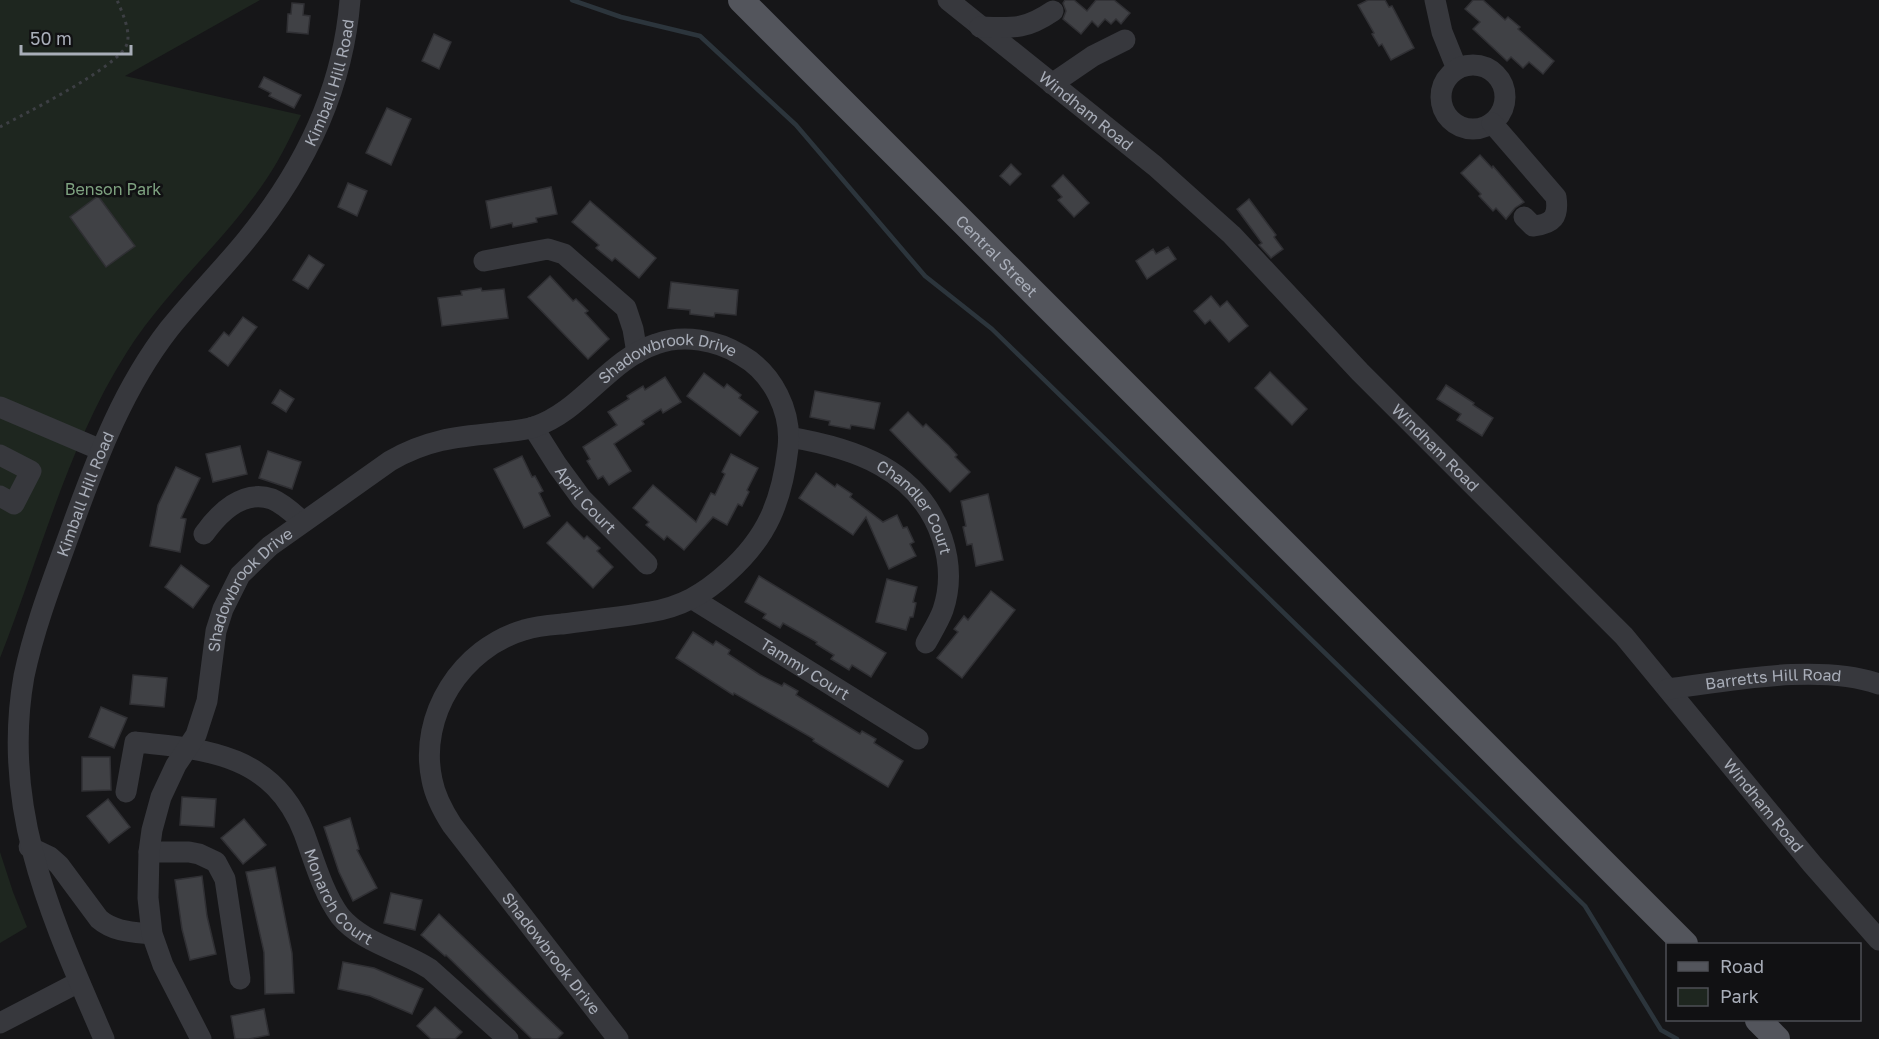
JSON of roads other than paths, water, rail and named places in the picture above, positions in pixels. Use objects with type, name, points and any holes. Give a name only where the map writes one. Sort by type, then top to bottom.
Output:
[{"type":"main road","name":"Central Street","points":[[741,0],[1683,943]]},
{"type":"main road","points":[[1759,1021],[1776,1039]]},
{"type":"street","name":"Kimball Hill Road","points":[[104,1039],[52,918],[29,847],[19,781],[17,747],[24,678],[41,611],[101,450],[120,408],[148,358],[268,213],[305,155],[332,93],[348,33],[350,0]]},
{"type":"street","points":[[348,33],[366,0]]},
{"type":"street","name":"Windham Road","points":[[948,0],[1155,166],[1232,235],[1360,372],[1624,636],[1812,864],[1879,939]]},
{"type":"street","points":[[1435,0],[1442,32],[1457,69]]},
{"type":"street","points":[[980,27],[1020,28],[1036,22],[1053,11]]},
{"type":"street","points":[[1052,84],[1093,56],[1125,40]]},
{"type":"street","points":[[1476,65],[1489,69],[1499,77],[1504,89],[1505,102],[1500,114],[1492,123],[1479,128],[1467,128],[1456,123],[1448,115],[1443,104],[1442,93],[1445,81],[1457,69],[1476,65]]},
{"type":"street","points":[[1492,123],[1556,197],[1558,208],[1554,217],[1545,225],[1533,226],[1524,217]]},
{"type":"street","points":[[484,261],[548,249],[564,254],[626,308],[633,329],[637,353]]},
{"type":"street","name":"Shadowbrook Drive","points":[[201,1039],[163,965],[152,934],[148,898],[149,852],[161,797],[176,765],[196,735],[207,701],[216,631],[223,609],[240,575],[270,546],[390,460],[410,449],[447,438],[533,427],[566,410],[596,383],[650,346],[676,339],[704,341],[736,352],[752,362],[773,385],[785,414],[789,437],[787,460],[778,499],[771,518],[759,538],[743,559],[710,588],[693,599],[670,608],[650,612],[546,626],[514,633],[489,646],[467,664],[442,699],[431,740],[432,778],[443,811],[472,852],[618,1039]]},
{"type":"street","points":[[0,407],[101,450]]},
{"type":"street","name":"April Court","points":[[533,427],[582,499],[648,564]]},
{"type":"street","name":"Chandler Court","points":[[789,437],[825,443],[855,453],[897,476],[923,499],[936,522],[945,545],[950,578],[943,611],[926,643]]},
{"type":"street","points":[[0,455],[30,471],[14,504],[0,496]]},
{"type":"street","points":[[204,534],[225,509],[235,503],[258,498],[270,499],[279,503],[303,522]]},
{"type":"street","name":"Tammy Court","points":[[693,599],[918,739]]},
{"type":"street","name":"Barretts Hill Road","points":[[1668,689],[1799,675],[1854,677],[1879,684]]},
{"type":"street","name":"Monarch Court","points":[[126,792],[135,742],[188,747],[240,762],[260,774],[278,789],[295,811],[327,890],[341,917],[365,935],[417,960],[430,969],[508,1039]]},
{"type":"street","points":[[29,847],[50,857],[59,865],[99,919],[106,925],[115,929],[152,934]]},
{"type":"street","points":[[149,852],[189,852],[216,862],[225,879],[240,979]]},
{"type":"street","points":[[0,1023],[79,982]]},
{"type":"waterway","points":[[572,0],[621,17],[700,36],[796,125],[925,276],[992,329],[1585,906],[1661,1030],[1677,1039]]},
{"type":"park label","name":"Benson Park","points":[[113,189]]}]
